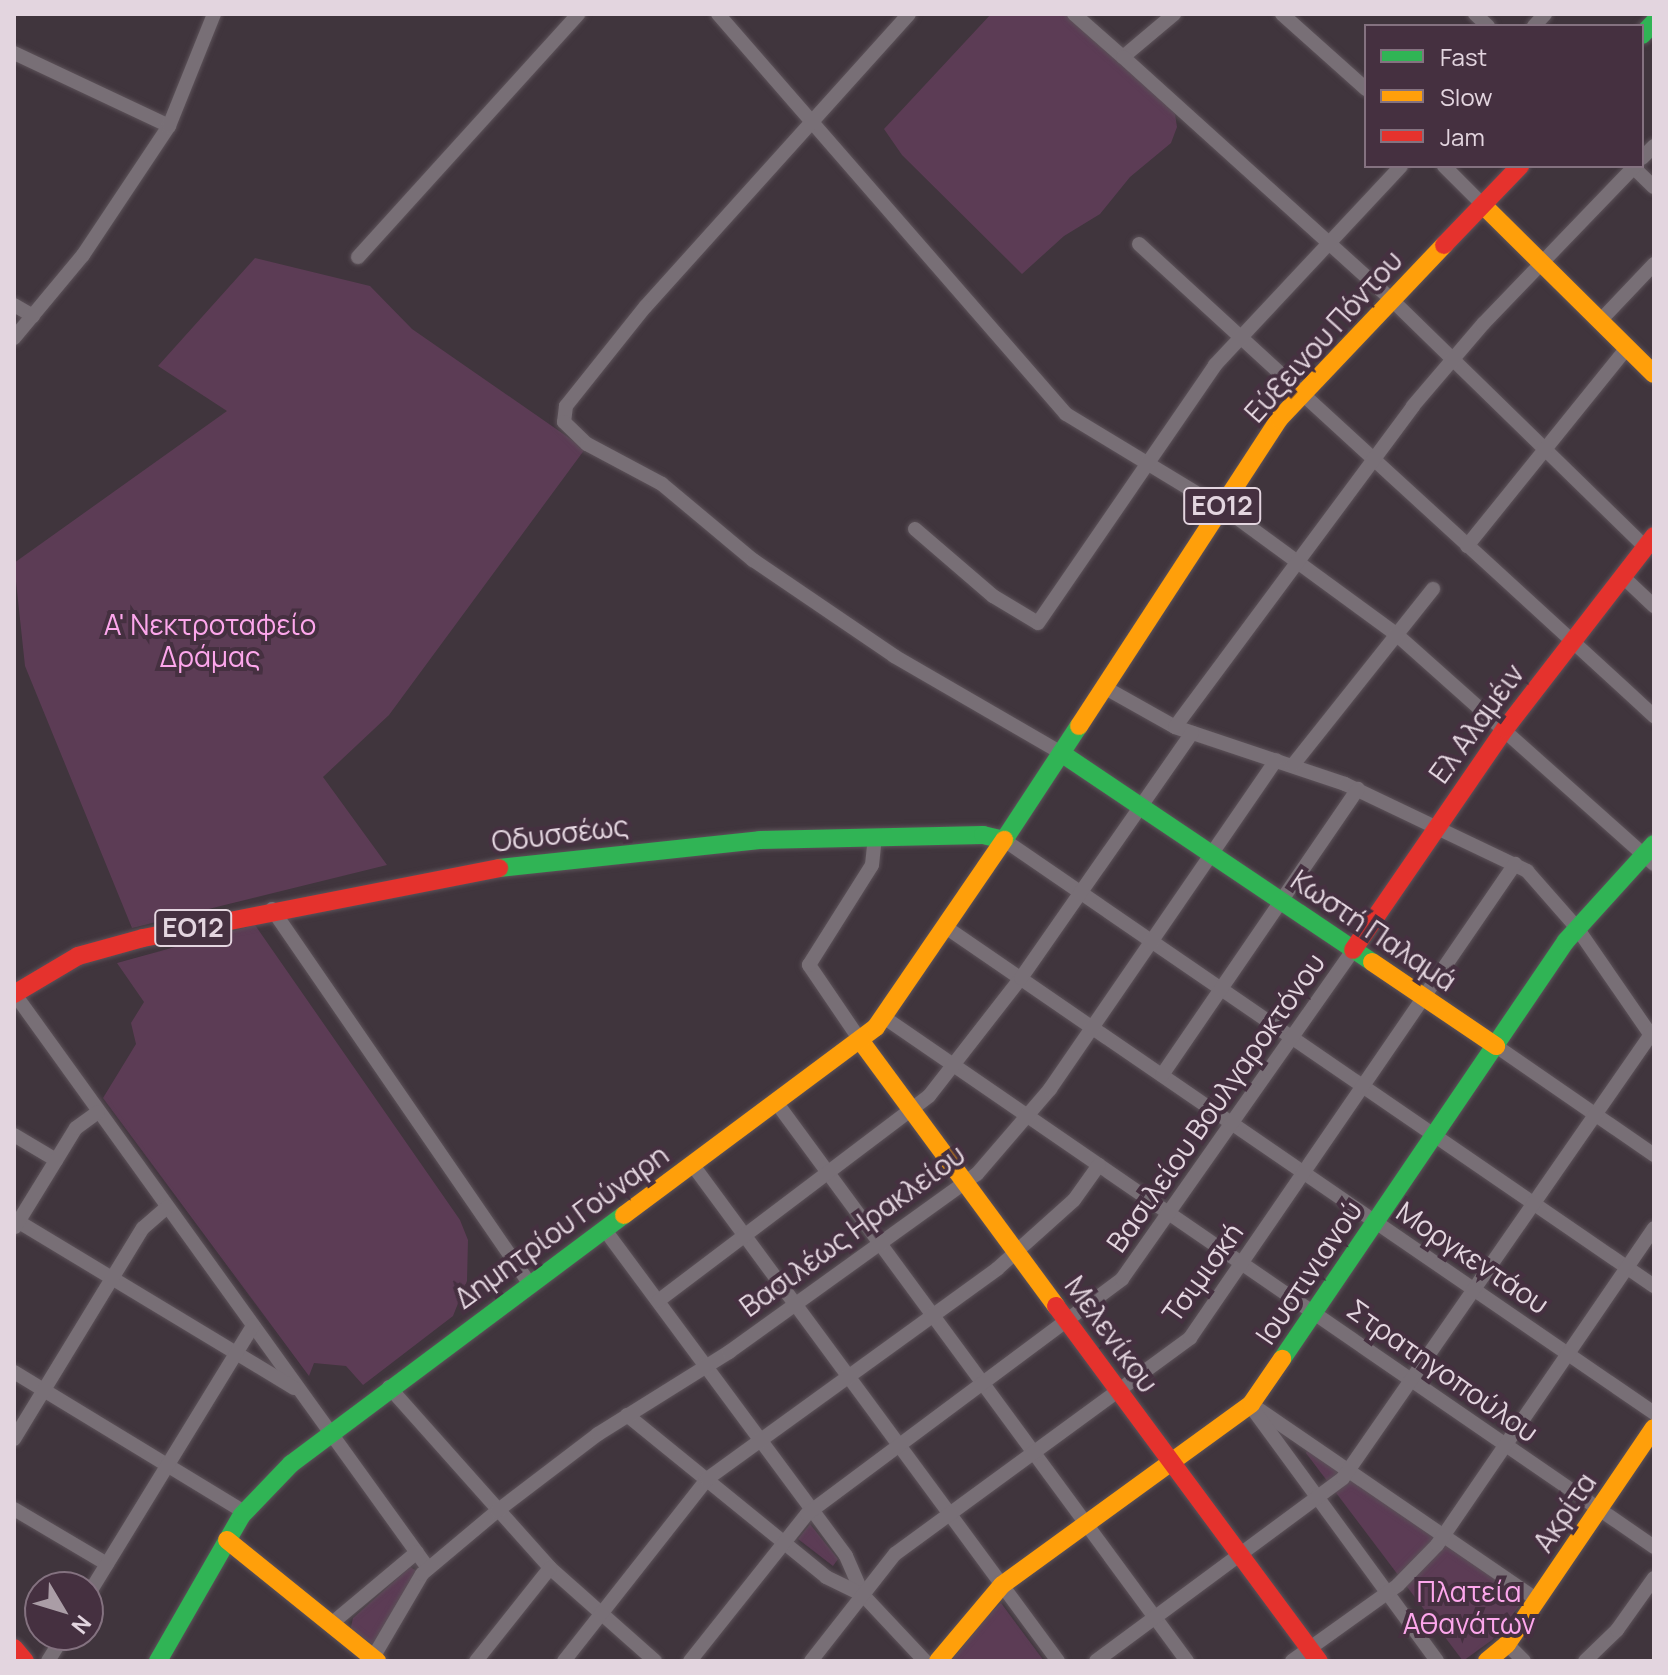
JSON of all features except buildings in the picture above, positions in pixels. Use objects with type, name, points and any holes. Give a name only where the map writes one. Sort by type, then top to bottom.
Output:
[{"type":"street","points":[[14,338],[83,255],[169,126],[214,14]]},
{"type":"street","points":[[358,257],[578,14]]},
{"type":"street","points":[[718,14],[1062,410],[1220,508],[1397,635],[1651,854]]},
{"type":"street","points":[[909,14],[645,307],[566,406],[564,422],[587,444],[662,484],[753,560],[894,656],[1061,753]]},
{"type":"street","points":[[1074,14],[1326,244],[1391,299],[1544,448],[1650,542]]},
{"type":"street","points":[[1123,57],[1174,14]]},
{"type":"street","points":[[1282,14],[1364,87]]},
{"type":"street","points":[[14,53],[169,126]]},
{"type":"street","points":[[915,529],[993,596],[1038,623],[1237,338],[1399,168]]},
{"type":"street","points":[[1446,168],[1654,374]]},
{"type":"street","name":"Εύξεινου Πόντου","points":[[1004,840],[1220,508],[1299,395],[1518,168]]},
{"type":"street","points":[[1175,727],[1295,560],[1453,359],[1632,168]]},
{"type":"street","points":[[1639,168],[1654,187]]},
{"type":"street","points":[[1139,244],[1299,395],[1654,716]]},
{"type":"street","points":[[1599,322],[1654,264]]},
{"type":"street","points":[[14,305],[33,316]]},
{"type":"street","points":[[1467,546],[1627,348]]},
{"type":"street","name":"Ελ Αλαμέιν","points":[[1353,950],[1505,729],[1570,640],[1650,542]]},
{"type":"street","points":[[1622,576],[1654,606]]},
{"type":"street","points":[[1293,765],[1433,589]]},
{"type":"street","points":[[1096,1661],[1318,1500],[1349,1470],[1593,1113],[1652,1032],[1543,886],[1515,864],[1358,789],[1175,727],[1104,687]]},
{"type":"street","points":[[658,1301],[913,1111],[955,1066],[1021,978],[1192,733]]},
{"type":"street","name":"Κωστή Παλαμά","points":[[1061,753],[1654,1155]]},
{"type":"street","name":"Βασιλέως Ηρακλείου","points":[[373,1660],[428,1568],[497,1511],[627,1415],[796,1305],[967,1184],[1029,1117],[1276,760]]},
{"type":"street","points":[[1162,1075],[1358,789]]},
{"type":"street","name":"Οδυσσέως","points":[[14,993],[67,961],[130,942],[272,909],[525,863],[721,843],[875,836],[983,835],[1004,840]]},
{"type":"street","points":[[860,1040],[809,965],[872,865],[875,836]]},
{"type":"street","points":[[1004,840],[1654,1286]]},
{"type":"street","name":"Δημητρίου Γούναρη","points":[[158,1661],[244,1512],[329,1431],[605,1230],[860,1040],[885,1018],[1004,840]]},
{"type":"street","name":"Ιουστινιανού","points":[[938,1661],[1002,1585],[1251,1404],[1577,928],[1651,854]]},
{"type":"street","name":"Τσιμισκή","points":[[811,1661],[892,1557],[1190,1338],[1515,864]]},
{"type":"street","points":[[272,909],[530,1285]]},
{"type":"street","name":"Μοργκεντάου","points":[[947,928],[1654,1413]]},
{"type":"street","name":"Βασιλείου Βουλγαροκτόνου","points":[[690,1661],[812,1510],[1122,1279],[1353,950]]},
{"type":"street","points":[[14,993],[428,1568]]},
{"type":"street","name":"Στρατηγοπούλου","points":[[885,1018],[1654,1547]]},
{"type":"street","name":"Μελενίκου","points":[[860,1040],[1314,1654]]},
{"type":"street","points":[[776,1102],[1187,1661]]},
{"type":"street","points":[[98,1112],[80,1124],[15,1223],[301,1392]]},
{"type":"street","points":[[14,1135],[56,1160]]},
{"type":"street","points":[[692,1164],[1058,1661]]},
{"type":"street","points":[[564,1661],[707,1479],[1017,1252],[1074,1200],[1099,1165]]},
{"type":"street","points":[[14,1439],[143,1228],[167,1207]]},
{"type":"street","points":[[1292,1661],[1314,1654],[1387,1594],[1445,1534],[1654,1228]]},
{"type":"street","points":[[605,1230],[846,1556],[863,1595],[925,1661]]},
{"type":"street","points":[[103,1571],[253,1326]]},
{"type":"street","points":[[14,1372],[244,1512]]},
{"type":"street","points":[[389,1387],[550,1568],[655,1661]]},
{"type":"street","points":[[1251,1404],[1445,1534],[1537,1600]]},
{"type":"street","points":[[1251,1404],[1437,1661]]},
{"type":"street","points":[[627,1415],[831,1580],[863,1595]]},
{"type":"street","name":"Ακρίτα","points":[[1487,1661],[1507,1644],[1654,1428]]},
{"type":"street","points":[[14,1509],[107,1564]]},
{"type":"street","points":[[227,1540],[373,1660]]},
{"type":"street","points":[[331,1624],[417,1552]]},
{"type":"street","points":[[476,1661],[550,1568]]},
{"type":"street","points":[[1585,1661],[1623,1622],[1654,1578]]},
{"type":"street","points":[[1507,1644],[1524,1661]]},
{"type":"street","points":[[14,1648],[25,1661]]},
{"type":"green space","points":[[991,14],[1066,14],[1164,100],[1175,114],[1177,127],[1171,143],[1130,177],[1100,214],[1064,236],[1022,274],[902,155],[884,129]]},
{"type":"green space","name":"Α' Νεκτροταφείο Δράμας","points":[[255,258],[370,286],[412,329],[585,449],[389,715],[323,777],[387,865],[132,928],[25,666],[14,563],[227,411],[158,366]]},
{"type":"green space","points":[[255,925],[460,1220],[468,1240],[467,1281],[453,1316],[363,1385],[346,1366],[314,1363],[309,1376],[103,1098],[136,1044],[131,1023],[144,1002],[117,963]]},
{"type":"green space","name":"Πλατεία Αθανάτων","points":[[1308,1449],[1525,1599],[1492,1640],[1463,1661],[1306,1453]]},
{"type":"green space","points":[[810,1524],[838,1559],[833,1566],[798,1539]]},
{"type":"green space","points":[[410,1567],[417,1571],[373,1644],[350,1631],[353,1618]]},
{"type":"green space","points":[[1001,1603],[1044,1661],[951,1661],[987,1616]]},
{"type":"traffic: fast","points":[[1644,33],[1654,22]]},
{"type":"traffic: fast","points":[[499,868],[760,840],[983,835],[1004,840],[1079,726]]},
{"type":"traffic: fast","points":[[1061,753],[1372,962]]},
{"type":"traffic: fast","points":[[1282,1359],[1566,941],[1654,844]]},
{"type":"traffic: fast","points":[[158,1661],[242,1515],[291,1464],[624,1215]]},
{"type":"traffic: slow","points":[[1483,205],[1654,374]]},
{"type":"traffic: slow","points":[[1079,726],[1279,419],[1444,245]]},
{"type":"traffic: slow","points":[[624,1215],[876,1027],[1004,840]]},
{"type":"traffic: slow","points":[[1372,962],[1496,1046]]},
{"type":"traffic: slow","points":[[860,1040],[1056,1306]]},
{"type":"traffic: slow","points":[[938,1661],[1002,1585],[1251,1404],[1282,1359]]},
{"type":"traffic: slow","points":[[1487,1661],[1507,1644],[1654,1428]]},
{"type":"traffic: slow","points":[[227,1540],[377,1661]]},
{"type":"traffic: jam","points":[[1444,245],[1518,168]]},
{"type":"traffic: jam","points":[[1353,950],[1505,729],[1654,536]]},
{"type":"traffic: jam","points":[[14,994],[78,956],[143,938],[499,868]]},
{"type":"traffic: jam","points":[[1056,1306],[1319,1661]]},
{"type":"traffic: jam","points":[[14,1648],[25,1661]]}]
